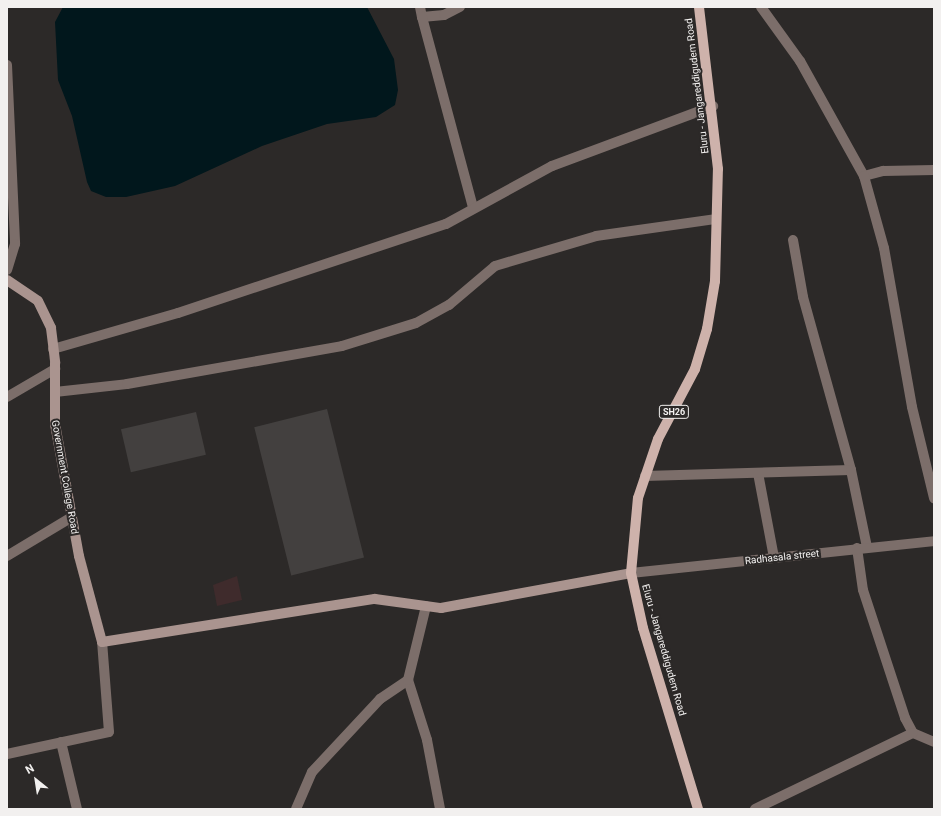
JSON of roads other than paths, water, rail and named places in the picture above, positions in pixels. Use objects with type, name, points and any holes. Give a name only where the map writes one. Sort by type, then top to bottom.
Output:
[{"type":"main road","name":"Eluru - Jangareddigudem Road","points":[[698,809],[643,628],[630,573],[638,498],[658,439],[692,376],[707,329],[715,281],[715,219],[718,169],[713,106],[699,7]]},
{"type":"main road","name":"Government College Road","points":[[7,280],[38,301],[51,328],[55,368],[55,424],[72,517],[102,642]]},
{"type":"main road","points":[[102,642],[375,598],[441,608],[630,573]]},
{"type":"street","points":[[460,7],[444,15],[421,12],[473,208]]},
{"type":"street","points":[[761,7],[800,61],[864,176],[884,248],[912,407],[934,495]]},
{"type":"street","points":[[7,65],[8,123],[14,244],[7,270]]},
{"type":"street","points":[[53,349],[420,234],[552,166],[713,106]]},
{"type":"street","points":[[864,176],[883,171],[934,170]]},
{"type":"street","points":[[55,392],[126,384],[342,346],[416,323],[449,305],[495,266],[596,236],[715,219]]},
{"type":"street","points":[[793,240],[803,297],[851,470],[862,548],[863,590],[899,703],[913,733],[934,742]]},
{"type":"street","points":[[7,397],[55,368]]},
{"type":"street","points":[[645,476],[851,470]]},
{"type":"street","points":[[758,473],[774,558]]},
{"type":"street","points":[[7,556],[72,517]]},
{"type":"street","name":"Radhasala street","points":[[630,573],[934,541]]},
{"type":"street","points":[[426,606],[408,680],[427,740],[440,809]]},
{"type":"street","points":[[7,754],[109,732],[102,642]]},
{"type":"street","points":[[296,809],[312,772],[380,698],[408,680]]},
{"type":"street","points":[[755,809],[913,733]]},
{"type":"street","points":[[61,742],[77,809]]},
{"type":"water","points":[[63,7],[367,7],[394,59],[398,90],[395,105],[376,117],[327,124],[262,146],[175,186],[126,197],[106,197],[91,191],[87,182],[72,116],[58,80],[55,22]]}]
